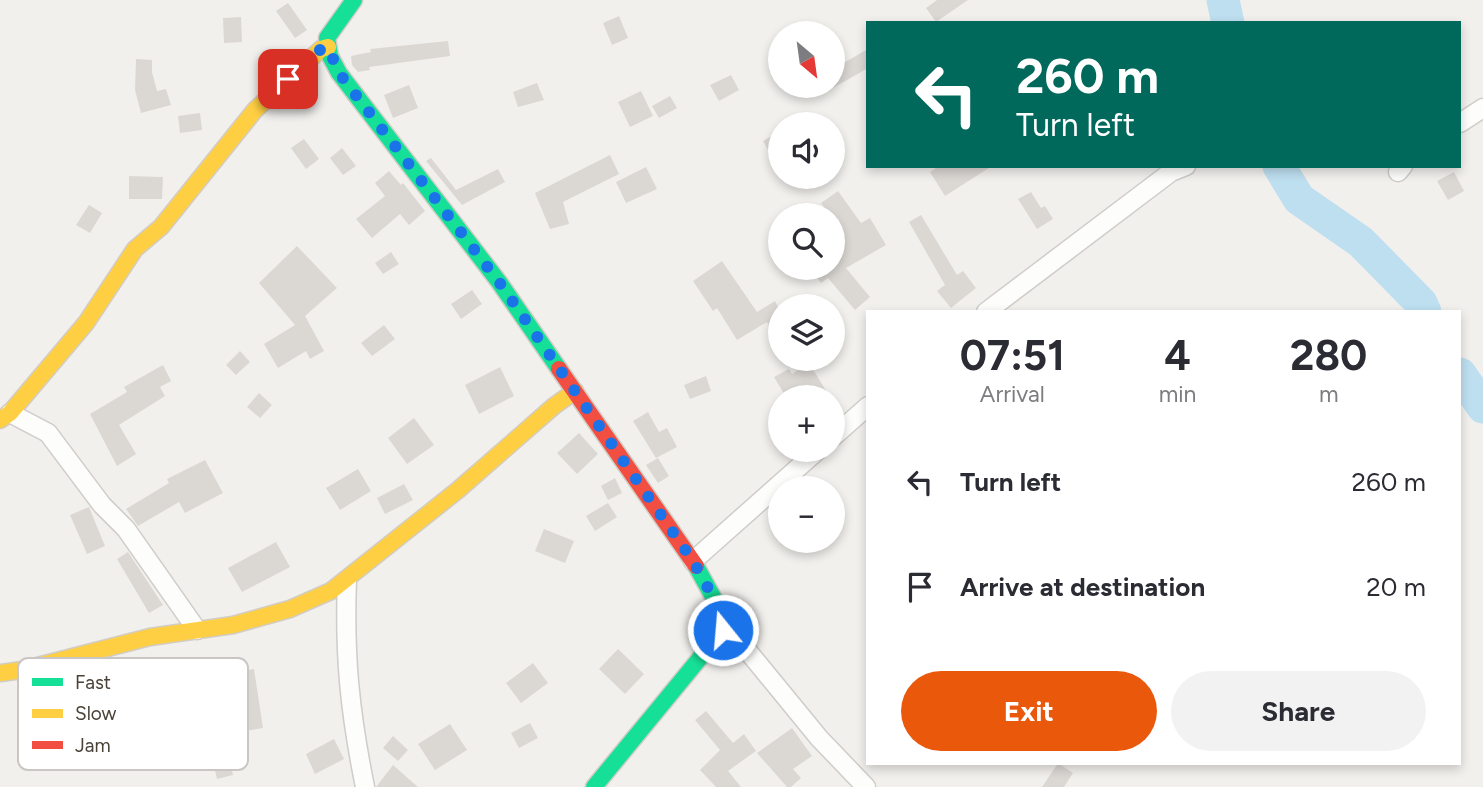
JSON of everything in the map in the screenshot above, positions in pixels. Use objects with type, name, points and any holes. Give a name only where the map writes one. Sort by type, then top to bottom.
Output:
[{"type":"street","points":[[354,0],[327,38],[339,73],[499,282],[693,561],[724,622],[819,738],[866,787]]},
{"type":"street","points":[[197,630],[126,529],[102,505],[48,433],[5,417],[86,323],[135,249],[161,227],[255,110],[321,49],[328,47]]},
{"type":"street","points":[[1461,122],[1483,108]]},
{"type":"street","points":[[989,310],[1171,172],[1181,168]]},
{"type":"street","points":[[70,658],[150,638],[233,625],[290,609],[331,591],[458,490],[554,405],[575,391]]},
{"type":"street","points":[[845,426],[866,407]]},
{"type":"street","points":[[693,561],[804,462]]},
{"type":"street","points":[[347,580],[347,676],[351,720],[365,787]]},
{"type":"street","points":[[594,787],[690,673],[723,630],[724,622]]},
{"type":"street","points":[[0,673],[18,671]]},
{"type":"building","points":[[937,0],[968,0],[937,21],[926,8]]},
{"type":"building","points":[[288,3],[307,30],[295,38],[276,11]]},
{"type":"building","points":[[619,16],[628,38],[612,45],[603,23]]},
{"type":"building","points":[[241,17],[242,42],[224,43],[223,18]]},
{"type":"building","points":[[448,41],[450,56],[369,67],[370,70],[358,72],[352,65],[351,56],[371,52],[370,49]]},
{"type":"building","points":[[866,50],[866,69],[845,81],[845,62]]},
{"type":"building","points":[[136,59],[152,60],[157,91],[166,89],[171,105],[141,113],[135,90]]},
{"type":"building","points":[[731,75],[739,90],[719,101],[710,85]]},
{"type":"building","points":[[537,83],[544,100],[518,107],[513,92]]},
{"type":"building","points":[[409,85],[418,108],[393,118],[384,95]]},
{"type":"building","points":[[641,91],[653,116],[630,127],[618,102]]},
{"type":"building","points":[[670,96],[677,108],[659,118],[652,106]]},
{"type":"building","points":[[200,113],[202,130],[180,133],[178,116]]},
{"type":"building","points":[[304,139],[319,159],[306,169],[291,148]]},
{"type":"building","points":[[342,148],[356,166],[343,175],[330,158]]},
{"type":"building","points":[[610,155],[619,174],[563,202],[569,224],[550,229],[535,193]]},
{"type":"building","points":[[431,158],[456,190],[498,169],[505,182],[462,205],[426,161]]},
{"type":"building","points":[[646,167],[657,189],[626,203],[616,182]]},
{"type":"building","points":[[936,168],[989,168],[945,196],[930,172]]},
{"type":"building","points":[[389,171],[401,185],[403,183],[425,211],[409,225],[400,214],[372,238],[356,219],[385,196],[375,183]]},
{"type":"building","points":[[1454,172],[1464,191],[1448,200],[1437,181]]},
{"type":"building","points":[[129,176],[163,177],[162,199],[129,199]]},
{"type":"building","points":[[838,191],[861,223],[870,218],[886,245],[846,268],[870,297],[855,310],[845,298],[845,294],[842,294],[830,280],[845,280],[845,203],[821,203]]},
{"type":"building","points":[[1031,192],[1041,208],[1045,206],[1053,219],[1037,229],[1018,199]]},
{"type":"building","points":[[89,205],[102,213],[90,233],[76,225]]},
{"type":"building","points":[[921,215],[957,275],[963,271],[976,288],[951,308],[937,291],[945,285],[909,222]]},
{"type":"building","points":[[297,246],[337,288],[305,316],[324,351],[310,359],[306,351],[278,368],[264,344],[295,325],[259,283]]},
{"type":"building","points":[[391,252],[399,264],[383,274],[375,263]]},
{"type":"building","points":[[722,261],[757,312],[768,305],[768,324],[737,340],[717,308],[713,311],[693,281]]},
{"type":"building","points":[[472,290],[482,304],[461,319],[451,304]]},
{"type":"building","points":[[384,325],[395,339],[372,356],[361,343]]},
{"type":"building","points":[[240,351],[250,362],[236,375],[226,365]]},
{"type":"building","points":[[163,365],[171,381],[160,387],[165,396],[119,425],[136,454],[117,466],[90,414],[127,392],[124,387]]},
{"type":"building","points":[[500,367],[514,396],[479,414],[465,385]]},
{"type":"building","points":[[785,371],[792,374],[797,371],[814,371],[823,385],[779,385],[774,377]]},
{"type":"building","points":[[706,376],[711,391],[690,399],[684,385]]},
{"type":"building","points":[[259,393],[272,405],[260,418],[247,407]]},
{"type":"building","points":[[648,412],[659,432],[667,428],[677,447],[656,458],[633,421]]},
{"type":"building","points":[[414,418],[434,445],[407,464],[388,438]]},
{"type":"building","points":[[579,433],[598,454],[577,474],[557,453]]},
{"type":"building","points":[[658,458],[669,476],[658,483],[646,465]]},
{"type":"building","points":[[205,460],[223,493],[185,513],[179,502],[138,526],[126,509],[169,483],[167,479]]},
{"type":"building","points":[[358,469],[371,491],[340,510],[326,488]]},
{"type":"building","points":[[615,478],[622,493],[608,500],[601,486]]},
{"type":"building","points":[[404,484],[413,500],[385,514],[377,498]]},
{"type":"building","points":[[608,503],[617,517],[595,531],[586,516]]},
{"type":"building","points":[[89,507],[105,546],[87,554],[70,515]]},
{"type":"building","points":[[544,529],[574,541],[565,563],[535,551]]},
{"type":"building","points":[[276,542],[290,567],[242,592],[228,568]]},
{"type":"building","points":[[128,552],[163,605],[149,613],[117,559]]},
{"type":"building","points":[[618,649],[644,674],[625,694],[599,669]]},
{"type":"building","points":[[533,663],[548,683],[521,703],[506,683]]},
{"type":"building","points":[[254,669],[263,728],[248,731],[248,670]]},
{"type":"building","points":[[706,711],[733,743],[744,734],[756,751],[728,771],[741,787],[716,787],[700,770],[720,750],[695,720]]},
{"type":"building","points":[[530,723],[538,738],[519,748],[511,733]]},
{"type":"building","points":[[450,724],[467,750],[435,770],[418,744]]},
{"type":"building","points":[[792,728],[812,756],[793,769],[801,778],[791,787],[787,787],[757,753]]},
{"type":"building","points":[[393,736],[408,750],[398,761],[383,748]]},
{"type":"building","points":[[334,739],[344,759],[315,774],[306,754]]},
{"type":"building","points":[[393,765],[418,787],[376,787]]},
{"type":"building","points":[[1057,765],[1073,773],[1064,787],[1042,787]]},
{"type":"building","points":[[215,770],[232,770],[233,775],[217,779]]},
{"type":"waterway","points":[[1223,0],[1228,21]]},
{"type":"waterway","points":[[1280,168],[1299,199],[1361,242],[1421,303],[1424,310]]},
{"type":"waterway","points":[[1461,375],[1483,407]]},
{"type":"traffic: fast","points":[[354,0],[327,38],[330,56],[339,73],[499,282],[559,369]]},
{"type":"traffic: fast","points":[[594,787],[723,630],[723,615],[696,566]]},
{"type":"traffic: slow","points":[[0,420],[10,413],[86,323],[135,249],[161,227],[255,110],[321,49],[328,47]]},
{"type":"traffic: slow","points":[[69,658],[150,637],[233,625],[290,609],[331,591],[458,490],[554,406],[575,391]]},
{"type":"traffic: slow","points":[[0,673],[18,671]]},
{"type":"traffic: jam","points":[[559,369],[696,566]]},
{"type":"route","points":[[288,79],[321,49],[328,47],[339,73],[499,282],[693,561],[723,615],[723,630]]}]
